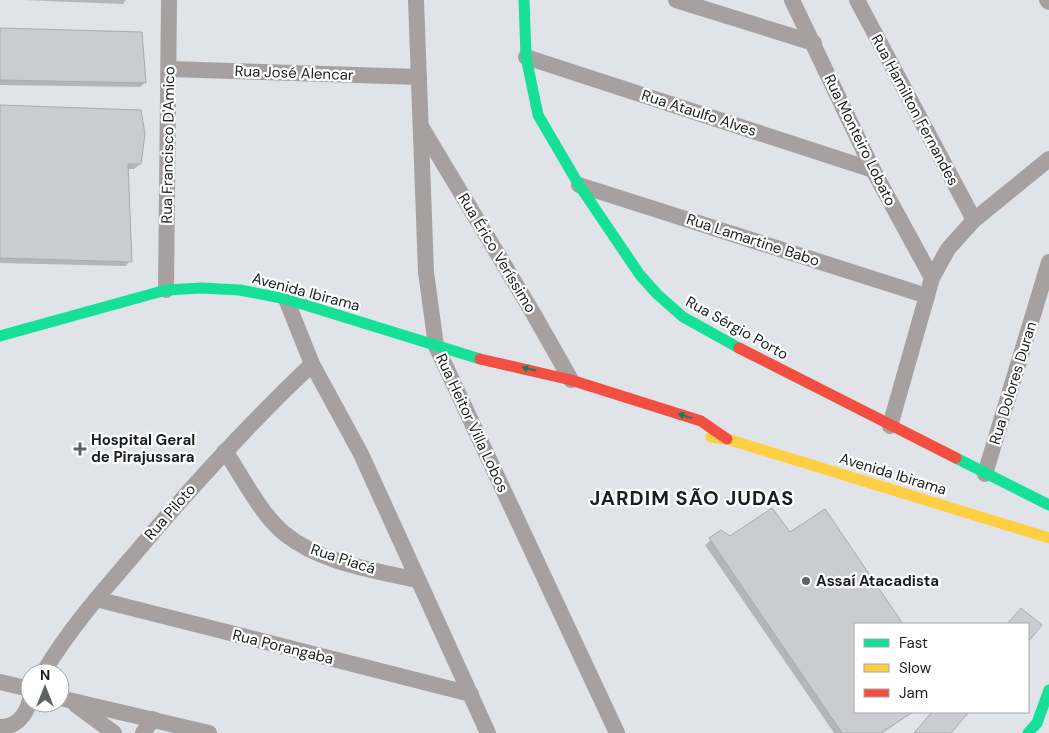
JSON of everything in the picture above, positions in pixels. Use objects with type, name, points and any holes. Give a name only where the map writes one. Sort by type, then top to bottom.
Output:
[{"type":"main road","name":"Rua Sérgio Porto","points":[[524,0],[529,84],[538,114],[579,185],[640,275],[669,306],[683,317],[721,340],[1049,505]]},
{"type":"main road","name":"Avenida Ibirama","points":[[0,336],[166,290],[202,288],[240,290],[286,299],[436,346],[485,362],[533,383]]},
{"type":"main road","name":"Avenida Ibirama","points":[[485,362],[528,368],[701,421],[728,439]]},
{"type":"main road","name":"Avenida Ibirama","points":[[697,435],[728,439],[1049,538]]},
{"type":"main road","points":[[1032,534],[1049,528]]},
{"type":"main road","points":[[1037,723],[1049,690]]},
{"type":"main road","points":[[1028,733],[1037,723],[1049,716]]},
{"type":"street","name":"Rua Francisco D'Amico","points":[[166,290],[169,0]]},
{"type":"street","name":"Rua Heitor Villa Lobos","points":[[416,0],[426,272],[436,346],[617,733]]},
{"type":"street","points":[[676,0],[814,43]]},
{"type":"street","name":"Rua Monteiro Lobato","points":[[792,0],[873,170],[932,278]]},
{"type":"street","name":"Rua Hamilton Fernandes","points":[[856,0],[974,220]]},
{"type":"street","name":"Rua Ataulfo Alves","points":[[526,57],[873,170]]},
{"type":"street","name":"Rua José Alencar","points":[[169,69],[419,77]]},
{"type":"street","name":"Rua Érico Veríssimo","points":[[422,127],[571,380]]},
{"type":"street","points":[[890,426],[932,278],[948,249],[974,220],[1049,159]]},
{"type":"street","name":"Rua Lamartine Babo","points":[[579,185],[927,296]]},
{"type":"street","name":"Rua Dolores Duran","points":[[985,474],[1049,262]]},
{"type":"street","points":[[286,299],[312,364],[361,454],[488,733]]},
{"type":"street","name":"Rua Piloto","points":[[49,663],[96,599],[225,451],[312,364]]},
{"type":"street","name":"Rua Piacá","points":[[225,451],[265,512],[284,534],[320,554],[417,580]]},
{"type":"street","name":"Rua Porangaba","points":[[96,599],[471,694]]},
{"type":"street","points":[[0,682],[20,687]]},
{"type":"street","points":[[70,700],[209,733]]},
{"type":"street","points":[[70,702],[114,733]]},
{"type":"street","points":[[0,727],[18,722],[26,713]]},
{"type":"street","points":[[143,733],[153,719]]},
{"type":"building","points":[[0,28],[142,32],[146,83],[0,80]]},
{"type":"building","points":[[0,105],[141,110],[145,134],[141,164],[128,164],[132,262],[0,258]]},
{"type":"building","name":"Assaí Atacadista","points":[[772,508],[790,532],[825,509],[902,623],[854,623],[854,713],[911,713],[881,733],[842,733],[709,538],[721,530],[730,536]]},
{"type":"building","points":[[1021,608],[1042,625],[1029,641],[1029,623],[1008,623]]},
{"type":"building","points":[[931,713],[968,713],[951,733],[914,733]]},
{"type":"traffic: fast","points":[[524,0],[526,57],[538,115],[579,185],[640,275],[657,294],[683,317],[739,348]]},
{"type":"traffic: fast","points":[[0,336],[166,290],[202,288],[240,290],[286,299],[480,359]]},
{"type":"traffic: fast","points":[[956,458],[1049,505]]},
{"type":"traffic: fast","points":[[1028,733],[1037,723],[1049,690]]},
{"type":"traffic: slow","points":[[711,437],[727,439],[1049,538]]},
{"type":"traffic: jam","points":[[739,348],[956,458]]},
{"type":"traffic: jam","points":[[480,359],[571,380],[701,421],[727,439]]},
{"type":"place","name":"Hospital Geral de Pirajussara","points":[[80,449]]},
{"type":"place","name":"Assaí Atacadista","points":[[806,581]]},
{"type":"district","name":"JARDIM SÃO JUDAS","points":[[692,498]]}]
